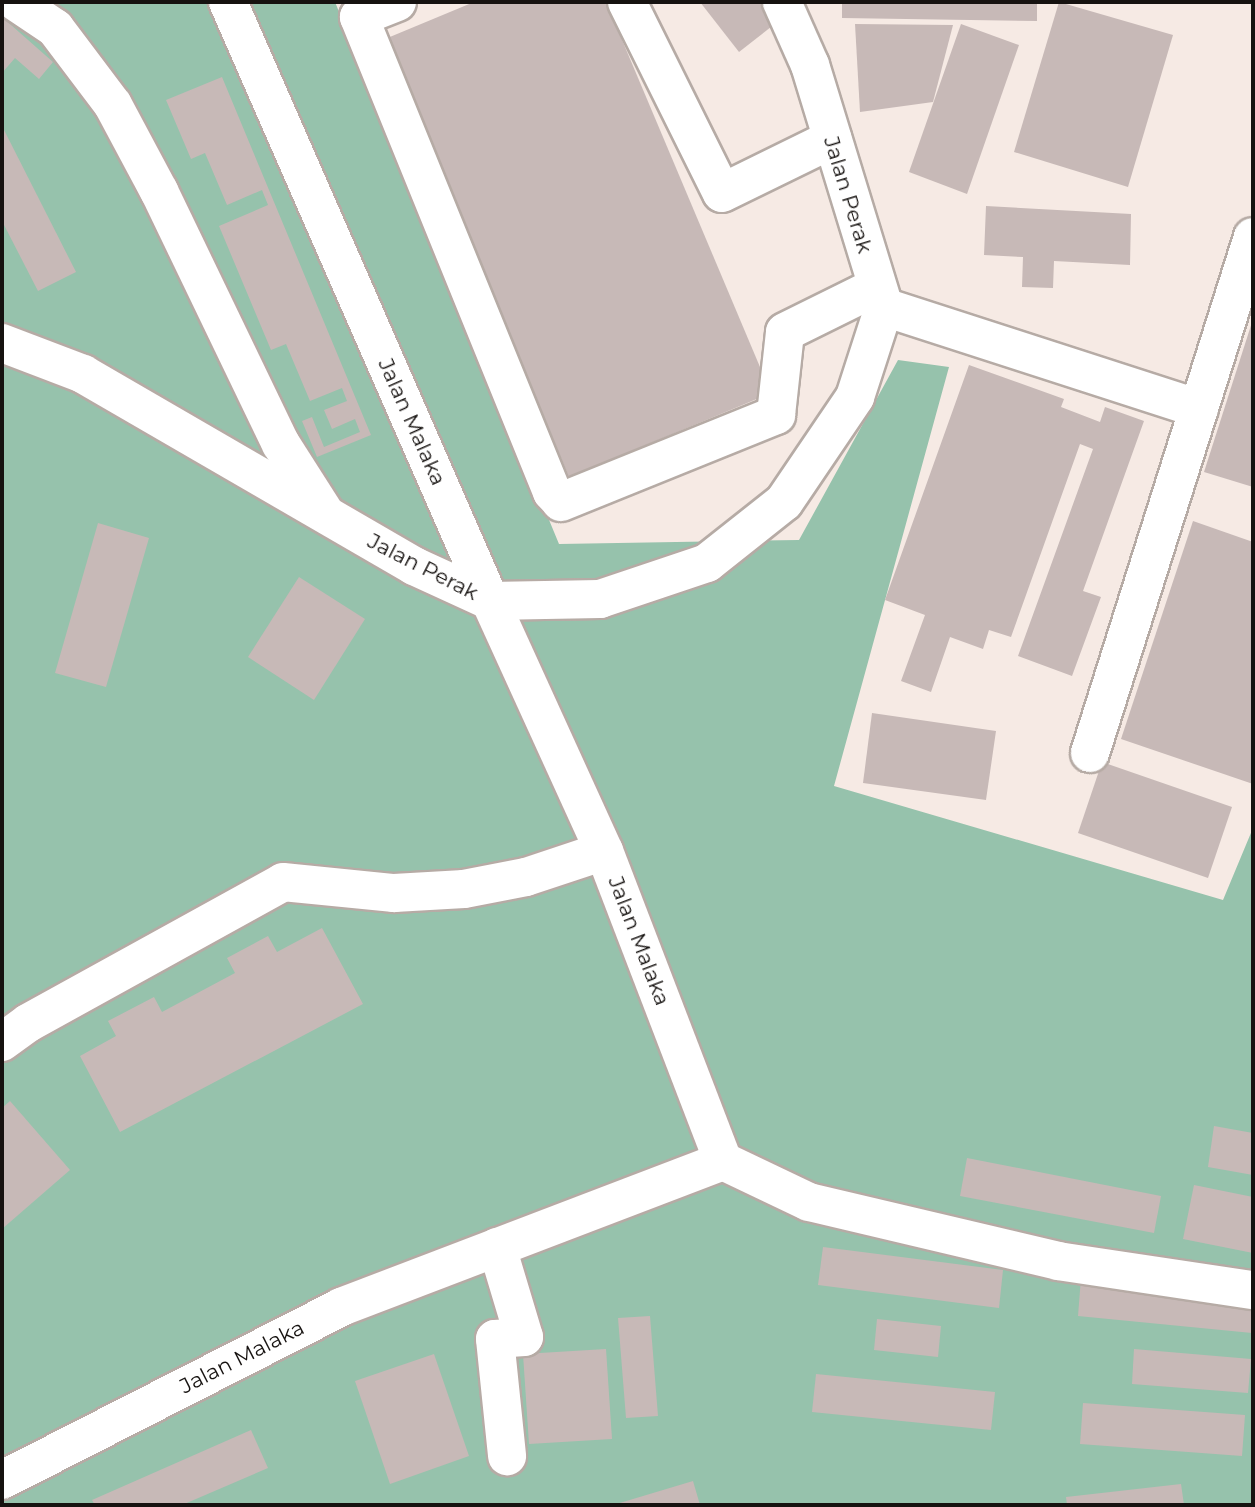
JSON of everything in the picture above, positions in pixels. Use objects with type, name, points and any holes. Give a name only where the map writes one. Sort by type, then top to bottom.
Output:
[{"type":"street","points":[[16,2],[55,28],[113,105],[159,191],[281,444],[327,516]]},
{"type":"street","name":"Jalan Malaka","points":[[2,1480],[341,1307],[723,1161],[604,851],[490,601],[228,2]]},
{"type":"street","points":[[397,2],[359,17],[552,492],[561,502],[776,415],[785,332],[880,297],[1199,409]]},
{"type":"street","points":[[627,2],[722,192],[832,139]]},
{"type":"street","name":"Jalan Perak","points":[[2,344],[83,374],[414,566],[490,601],[600,599],[707,563],[784,502],[855,397],[880,297],[810,65],[782,2]]},
{"type":"street","points":[[1090,753],[1253,237]]},
{"type":"street","points":[[2,1042],[28,1023],[282,882],[394,892],[464,889],[526,877],[604,851]]},
{"type":"street","points":[[723,1161],[809,1202],[1058,1261],[1253,1290]]},
{"type":"street","points":[[497,1247],[524,1336],[495,1339],[507,1456]]},
{"type":"green space","points":[[2,2],[335,2],[559,544],[799,540],[898,360],[949,367],[834,786],[1223,900],[1253,828],[1253,1505],[2,1505]]},
{"type":"building","points":[[474,2],[606,2],[771,393],[569,477],[385,39]]},
{"type":"building","points":[[700,2],[759,2],[776,23],[739,52]]},
{"type":"building","points":[[842,2],[1037,2],[1037,21],[842,18]]},
{"type":"building","points":[[1059,2],[1173,35],[1128,187],[1014,152]]},
{"type":"building","points":[[2,17],[53,62],[39,79],[15,58],[2,73]]},
{"type":"building","points":[[855,24],[953,25],[933,102],[860,112]]},
{"type":"building","points":[[961,24],[1019,45],[967,194],[909,172]]},
{"type":"building","points":[[222,77],[371,435],[317,457],[302,421],[312,417],[324,447],[360,432],[355,419],[332,429],[324,410],[347,401],[342,388],[310,401],[286,344],[271,350],[219,226],[268,205],[262,190],[227,205],[205,153],[191,159],[166,100]]},
{"type":"building","points":[[2,126],[76,272],[38,291],[2,221]]},
{"type":"building","points":[[986,206],[1131,214],[1130,265],[1054,261],[1053,288],[1022,287],[1023,257],[984,255]]},
{"type":"building","points":[[1253,319],[1253,487],[1204,472]]},
{"type":"building","points":[[969,365],[1064,399],[1061,407],[1100,422],[1105,407],[1144,421],[1083,591],[1101,597],[1072,676],[1018,656],[1093,449],[1080,444],[1011,637],[989,630],[983,649],[950,637],[931,692],[901,681],[925,615],[885,600]]},
{"type":"building","points":[[1193,521],[1253,542],[1253,784],[1121,739]]},
{"type":"building","points":[[98,523],[149,538],[106,687],[55,673]]},
{"type":"building","points":[[299,577],[365,619],[314,700],[248,657]]},
{"type":"building","points":[[872,713],[996,731],[986,800],[863,783]]},
{"type":"building","points":[[1102,762],[1232,807],[1208,878],[1078,833]]},
{"type":"building","points":[[322,928],[363,1004],[120,1132],[80,1056],[116,1036],[108,1021],[154,997],[162,1012],[235,973],[227,958],[268,936],[277,952]]},
{"type":"building","points":[[10,1101],[70,1170],[2,1229],[2,1108]]},
{"type":"building","points":[[1214,1126],[1253,1133],[1253,1175],[1208,1167]]},
{"type":"building","points":[[967,1158],[1161,1196],[1154,1233],[960,1196]]},
{"type":"building","points":[[1194,1185],[1253,1197],[1253,1253],[1183,1239]]},
{"type":"building","points":[[823,1247],[1003,1270],[999,1308],[818,1285]]},
{"type":"building","points":[[1081,1278],[1253,1295],[1252,1333],[1078,1316]]},
{"type":"building","points":[[650,1316],[658,1416],[626,1418],[618,1318]]},
{"type":"building","points":[[877,1319],[941,1326],[938,1357],[874,1350]]},
{"type":"building","points":[[606,1349],[612,1439],[529,1444],[523,1354]]},
{"type":"building","points":[[1134,1349],[1251,1359],[1248,1393],[1132,1384]]},
{"type":"building","points":[[434,1354],[469,1456],[390,1484],[355,1381]]},
{"type":"building","points":[[816,1374],[995,1392],[991,1430],[812,1412]]},
{"type":"building","points":[[1083,1403],[1245,1415],[1242,1456],[1080,1444]]},
{"type":"building","points":[[251,1430],[268,1468],[182,1505],[95,1505],[92,1500]]},
{"type":"building","points":[[693,1481],[700,1505],[613,1505]]},
{"type":"building","points":[[1181,1484],[1184,1505],[1067,1505],[1066,1497]]}]
